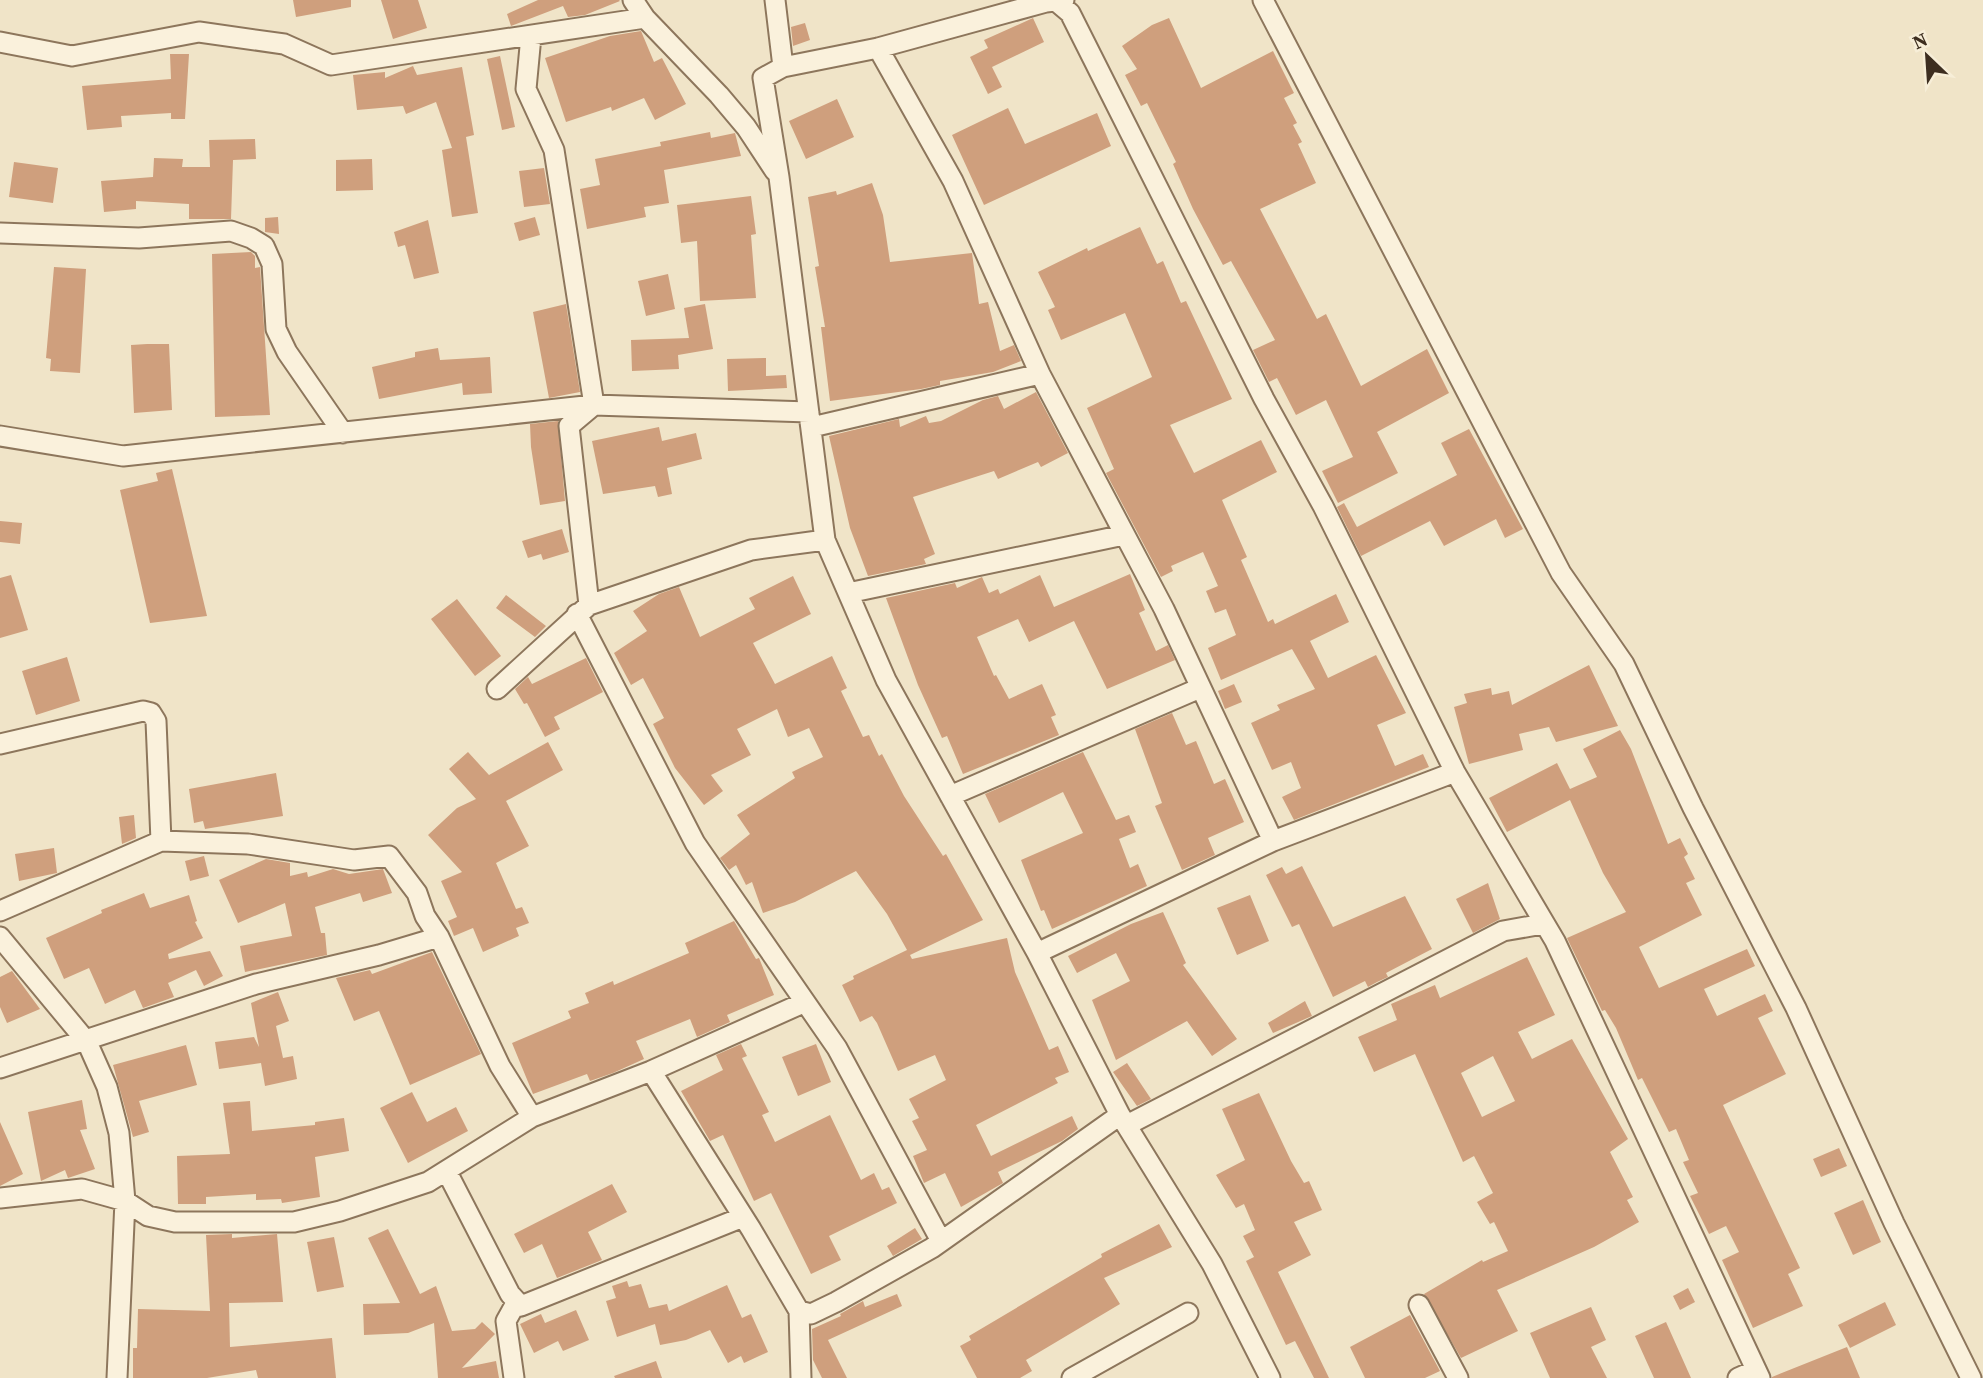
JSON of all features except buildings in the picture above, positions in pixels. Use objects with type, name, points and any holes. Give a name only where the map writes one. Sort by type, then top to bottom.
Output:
[{"type":"street","points":[[634,0],[645,18],[746,127],[779,177]]},
{"type":"street","points":[[775,0],[783,67]]},
{"type":"street","points":[[1263,0],[1561,573],[1624,664],[1705,831],[1796,1008],[1894,1223],[1971,1378]]},
{"type":"street","points":[[1270,1378],[1212,1264],[1124,1120],[1037,953],[886,680],[825,540],[779,177],[763,78],[783,67],[878,48],[1046,2],[1061,1],[1070,13],[1264,399],[1323,506],[1455,772],[1555,941],[1659,1158],[1751,1375]]},
{"type":"street","points":[[0,42],[72,56],[199,32],[284,44],[331,65],[645,18]]},
{"type":"street","points":[[531,36],[526,89],[554,150],[594,405]]},
{"type":"street","points":[[878,48],[953,181],[1040,374],[1164,609],[1273,841]]},
{"type":"street","points":[[0,233],[139,237],[231,231],[251,238],[264,246],[272,264],[276,329],[287,352],[343,433]]},
{"type":"street","points":[[0,436],[122,456],[594,405],[811,419],[1040,374]]},
{"type":"street","points":[[594,405],[569,426],[583,610],[695,843],[803,1003],[837,1048],[941,1241]]},
{"type":"street","points":[[848,593],[1124,535]]},
{"type":"street","points":[[497,689],[583,610],[751,550],[825,540]]},
{"type":"street","points":[[950,796],[1200,688]]},
{"type":"street","points":[[0,744],[143,711],[151,713],[156,721],[161,841]]},
{"type":"street","points":[[1037,953],[1273,841],[1455,772]]},
{"type":"street","points":[[0,911],[161,841],[248,845],[354,860],[389,856],[417,893],[425,916],[439,937],[500,1066],[532,1117]]},
{"type":"street","points":[[799,1311],[811,1314],[836,1302],[941,1241],[1124,1120],[1503,931],[1543,924]]},
{"type":"street","points":[[0,937],[87,1042],[107,1087],[119,1133],[125,1201],[117,1378]]},
{"type":"street","points":[[0,1068],[87,1042],[256,984],[379,955],[439,937]]},
{"type":"street","points":[[0,1198],[82,1189],[125,1201],[148,1216],[175,1222],[294,1222],[340,1211],[428,1182],[532,1117],[651,1071],[803,1003]]},
{"type":"street","points":[[651,1071],[799,1311],[801,1378]]},
{"type":"street","points":[[447,1172],[516,1303],[521,1306],[743,1217]]},
{"type":"street","points":[[514,1378],[506,1321],[516,1303]]},
{"type":"street","points":[[1419,1305],[1458,1378]]},
{"type":"street","points":[[1072,1378],[1188,1313]]}]
